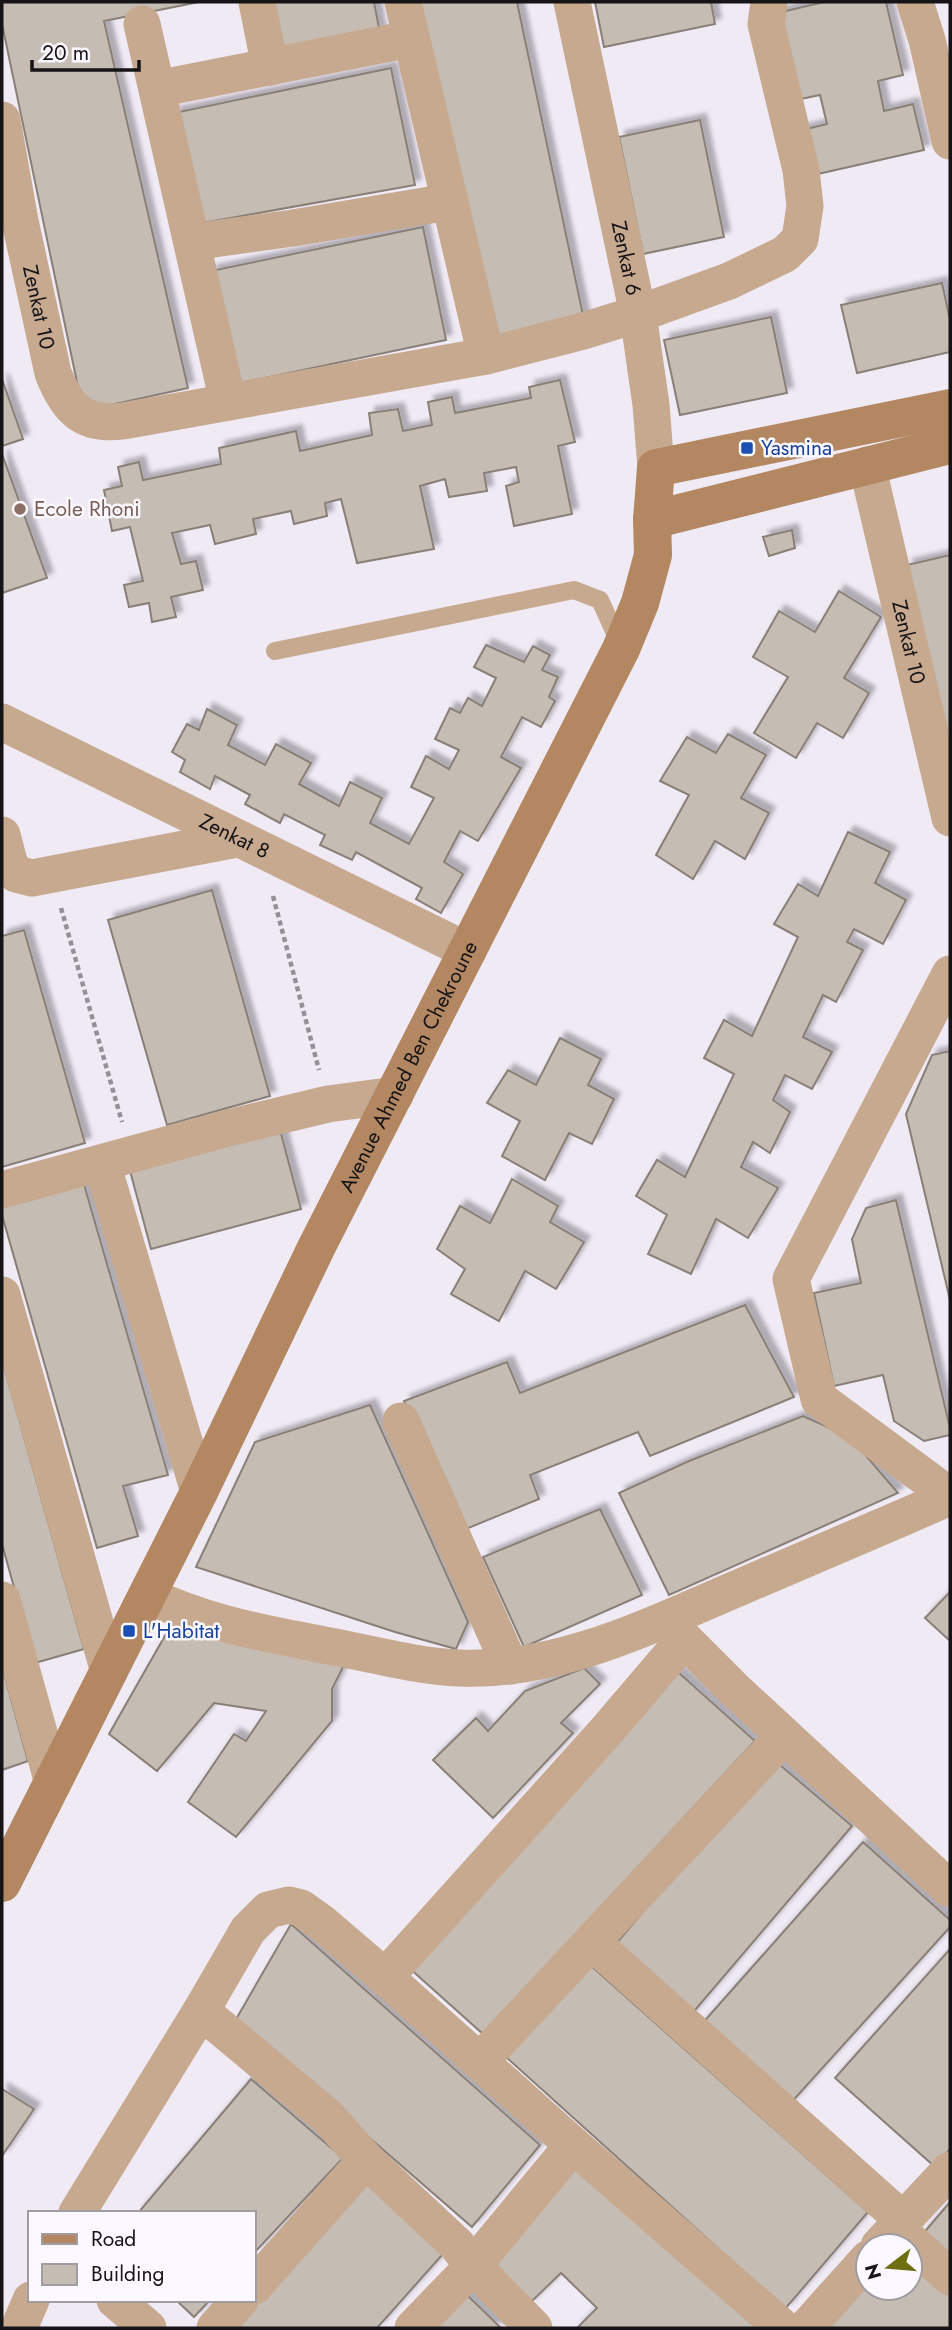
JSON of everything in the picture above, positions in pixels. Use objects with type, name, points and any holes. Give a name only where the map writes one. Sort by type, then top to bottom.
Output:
[{"type":"main road","points":[[656,468],[950,408]]},
{"type":"main road","points":[[652,520],[950,445]]},
{"type":"main road","name":"Zenkat 6","points":[[652,520],[656,468]]},
{"type":"main road","name":"Avenue Ahmed Ben Chekroune","points":[[3,1872],[53,1783],[199,1492],[316,1248],[621,649],[640,603],[653,555],[652,520]]},
{"type":"street","points":[[257,2],[270,67]]},
{"type":"street","points":[[403,2],[486,356]]},
{"type":"street","name":"Zenkat 6","points":[[572,2],[638,314],[651,405],[656,468]]},
{"type":"street","name":"Zenkat 10","points":[[2,120],[20,220],[53,373],[61,395],[72,409],[105,423],[152,416],[486,356],[638,314],[757,269],[785,254],[800,239],[805,206],[801,170],[766,24],[769,2]]},
{"type":"street","points":[[915,2],[927,40],[950,141]]},
{"type":"street","points":[[142,24],[228,402]]},
{"type":"street","points":[[157,89],[410,39]]},
{"type":"street","points":[[192,242],[448,202]]},
{"type":"street","name":"Zenkat 10","points":[[867,465],[950,818]]},
{"type":"street","name":"Zenkat 8","points":[[2,722],[468,951]]},
{"type":"street","points":[[2,835],[9,862],[16,874],[32,878],[249,845]]},
{"type":"street","points":[[147,1595],[181,1611],[224,1625],[419,1663],[460,1668],[509,1666],[574,1654],[674,1630],[950,1497],[819,1399],[791,1279],[950,974]]},
{"type":"street","points":[[2,1190],[328,1104],[395,1095]]},
{"type":"street","points":[[117,1159],[199,1492]]},
{"type":"street","points":[[2,1295],[109,1672]]},
{"type":"street","points":[[401,1421],[509,1666]]},
{"type":"street","points":[[2,1600],[53,1783]]},
{"type":"street","points":[[674,1630],[950,1889]]},
{"type":"street","points":[[385,1977],[608,1729],[674,1630]]},
{"type":"street","points":[[480,2061],[784,1736]]},
{"type":"street","points":[[78,2211],[248,1930],[268,1910],[289,1905],[301,1908],[385,1977],[783,2328]]},
{"type":"street","points":[[592,1942],[893,2231],[950,2277]]},
{"type":"street","points":[[201,2011],[328,2117],[366,2160],[457,2245],[473,2266],[534,2328]]},
{"type":"street","points":[[413,2328],[473,2266],[573,2145]]},
{"type":"street","points":[[256,2284],[366,2160]]},
{"type":"street","points":[[893,2231],[950,2170]]},
{"type":"street","points":[[806,2328],[854,2275]]},
{"type":"street","points":[[19,2328],[30,2302]]},
{"type":"street","points":[[117,2302],[148,2328]]},
{"type":"street","points":[[215,2328],[238,2302]]},
{"type":"lane","points":[[275,651],[574,590],[600,600],[610,617],[621,649]]},
{"type":"path","points":[[249,845],[328,1104]]},
{"type":"path","points":[[51,874],[117,1159]]},
{"type":"building","points":[[2,2],[199,2],[104,21],[188,388],[83,411],[2,24]]},
{"type":"building","points":[[262,2],[374,2],[380,33],[272,55]]},
{"type":"building","points":[[417,2],[517,2],[584,320],[488,340]]},
{"type":"building","points":[[595,2],[711,2],[715,24],[604,47]]},
{"type":"building","points":[[824,2],[886,2],[903,75],[878,81],[884,111],[913,104],[924,150],[809,176],[798,131],[827,124],[820,95],[796,100],[777,13]]},
{"type":"building","points":[[391,68],[415,185],[197,224],[174,113]]},
{"type":"building","points":[[700,120],[724,237],[643,254],[619,137]]},
{"type":"building","points":[[423,227],[446,340],[236,384],[211,271]]},
{"type":"building","points":[[942,283],[950,320],[950,352],[857,373],[841,305]]},
{"type":"building","points":[[771,317],[787,393],[680,415],[664,340]]},
{"type":"building","points":[[2,379],[23,439],[2,446]]},
{"type":"building","points":[[560,380],[575,442],[558,446],[572,514],[514,526],[506,486],[519,482],[516,467],[484,473],[487,491],[449,497],[445,479],[420,486],[434,549],[357,563],[341,499],[325,503],[327,516],[294,524],[291,511],[253,519],[256,534],[215,544],[210,525],[172,533],[181,564],[196,561],[203,590],[171,597],[176,617],[152,622],[149,603],[129,607],[124,585],[143,581],[130,527],[112,531],[104,490],[122,486],[118,467],[139,462],[143,480],[221,464],[219,448],[296,431],[300,451],[372,435],[369,413],[398,409],[403,431],[432,425],[428,402],[452,397],[455,413],[531,398],[529,387]]},
{"type":"building","points":[[2,454],[47,578],[2,593]]},
{"type":"building","points":[[792,530],[795,548],[769,556],[763,537]]},
{"type":"building","points":[[950,555],[950,765],[907,565]]},
{"type":"building","points":[[839,591],[881,617],[844,678],[869,693],[843,738],[817,723],[796,758],[754,733],[788,677],[753,657],[779,611],[815,632]]},
{"type":"building","points":[[486,645],[524,662],[533,646],[550,655],[542,670],[558,677],[549,697],[555,701],[541,727],[522,717],[501,757],[521,768],[478,841],[460,831],[444,862],[463,874],[441,913],[416,899],[422,888],[356,852],[352,860],[320,845],[325,835],[284,814],[280,823],[245,804],[250,795],[215,776],[210,789],[180,772],[185,760],[172,752],[187,724],[199,730],[207,709],[237,725],[228,745],[265,765],[276,744],[311,763],[299,784],[339,806],[350,782],[382,798],[370,823],[409,844],[434,798],[411,787],[426,756],[449,769],[459,750],[435,739],[450,708],[460,713],[468,698],[482,706],[496,678],[474,667]]},
{"type":"building","points":[[728,734],[766,755],[741,798],[769,813],[745,859],[715,841],[693,879],[656,855],[689,795],[660,781],[687,737],[716,753]]},
{"type":"building","points":[[848,832],[890,852],[875,883],[906,900],[883,944],[854,929],[847,942],[863,950],[836,1002],[823,995],[803,1037],[832,1052],[812,1089],[785,1075],[773,1100],[790,1112],[770,1153],[753,1142],[741,1167],[778,1188],[748,1238],[716,1219],[691,1274],[648,1254],[667,1215],[636,1196],[657,1160],[685,1177],[734,1074],[704,1058],[724,1020],[752,1036],[798,937],[774,924],[798,884],[818,896]]},
{"type":"building","points":[[212,890],[270,1096],[167,1125],[108,920]]},
{"type":"building","points":[[24,930],[85,1143],[2,1167],[2,936]]},
{"type":"building","points":[[560,1038],[601,1059],[588,1085],[614,1099],[592,1144],[569,1133],[545,1180],[502,1156],[520,1121],[487,1103],[508,1070],[536,1085]]},
{"type":"building","points":[[950,1051],[950,1300],[906,1114],[932,1055]]},
{"type":"building","points":[[279,1126],[301,1209],[151,1249],[129,1167]]},
{"type":"building","points":[[512,1179],[558,1206],[550,1222],[584,1242],[556,1289],[525,1271],[499,1321],[451,1294],[465,1269],[437,1249],[460,1206],[490,1223]]},
{"type":"building","points":[[83,1181],[168,1475],[123,1486],[138,1536],[97,1548],[2,1215],[2,1203]]},
{"type":"building","points":[[896,1200],[950,1428],[950,1435],[924,1441],[894,1421],[883,1375],[834,1386],[814,1293],[861,1283],[852,1239],[866,1208]]},
{"type":"building","points":[[745,1305],[794,1397],[650,1456],[638,1432],[530,1475],[539,1499],[461,1531],[404,1401],[507,1362],[520,1393]]},
{"type":"building","points":[[2,1359],[84,1649],[35,1663],[2,1544]]},
{"type":"building","points":[[370,1405],[468,1622],[456,1649],[395,1632],[196,1567],[255,1442]]},
{"type":"building","points":[[803,1416],[850,1437],[898,1493],[669,1595],[619,1493],[689,1461]]},
{"type":"building","points":[[600,1509],[642,1595],[524,1647],[483,1557]]},
{"type":"building","points":[[950,1592],[950,1641],[925,1618]]},
{"type":"building","points":[[170,1627],[344,1665],[332,1689],[332,1721],[236,1837],[188,1802],[234,1734],[246,1741],[266,1711],[214,1703],[157,1771],[109,1734]]},
{"type":"building","points":[[2,1666],[28,1761],[2,1770]]},
{"type":"building","points":[[584,1668],[600,1684],[561,1723],[573,1733],[493,1818],[433,1760],[476,1718],[488,1731],[525,1691]]},
{"type":"building","points":[[678,1672],[755,1741],[483,2034],[408,1967]]},
{"type":"building","points":[[773,1759],[852,1826],[690,2016],[614,1946]]},
{"type":"building","points":[[863,1842],[950,1920],[950,1927],[788,2106],[700,2026]]},
{"type":"building","points":[[291,1924],[540,2145],[472,2227],[235,2021]]},
{"type":"building","points":[[950,1949],[950,2149],[934,2166],[835,2078]]},
{"type":"building","points":[[589,1964],[868,2212],[785,2309],[506,2057]]},
{"type":"building","points":[[251,2079],[343,2158],[256,2251],[256,2211],[140,2211]]},
{"type":"building","points":[[2,2089],[34,2109],[2,2156]]},
{"type":"building","points":[[570,2164],[760,2328],[577,2328],[597,2308],[561,2273],[529,2304],[481,2262]]},
{"type":"building","points":[[369,2172],[450,2246],[377,2328],[226,2328],[250,2302],[256,2302],[256,2295]]},
{"type":"building","points":[[950,2202],[950,2263],[924,2239],[924,2232]]},
{"type":"building","points":[[924,2259],[950,2283],[950,2328],[824,2328],[854,2295],[854,2302],[924,2302]]},
{"type":"building","points":[[463,2291],[501,2328],[429,2328]]},
{"type":"building","points":[[178,2302],[208,2302],[194,2317]]},
{"type":"place","name":"Yasmina","points":[[747,448]]},
{"type":"place","name":"Ecole Rhoni","points":[[20,509]]},
{"type":"place","name":"L'Habitat","points":[[129,1631]]}]
